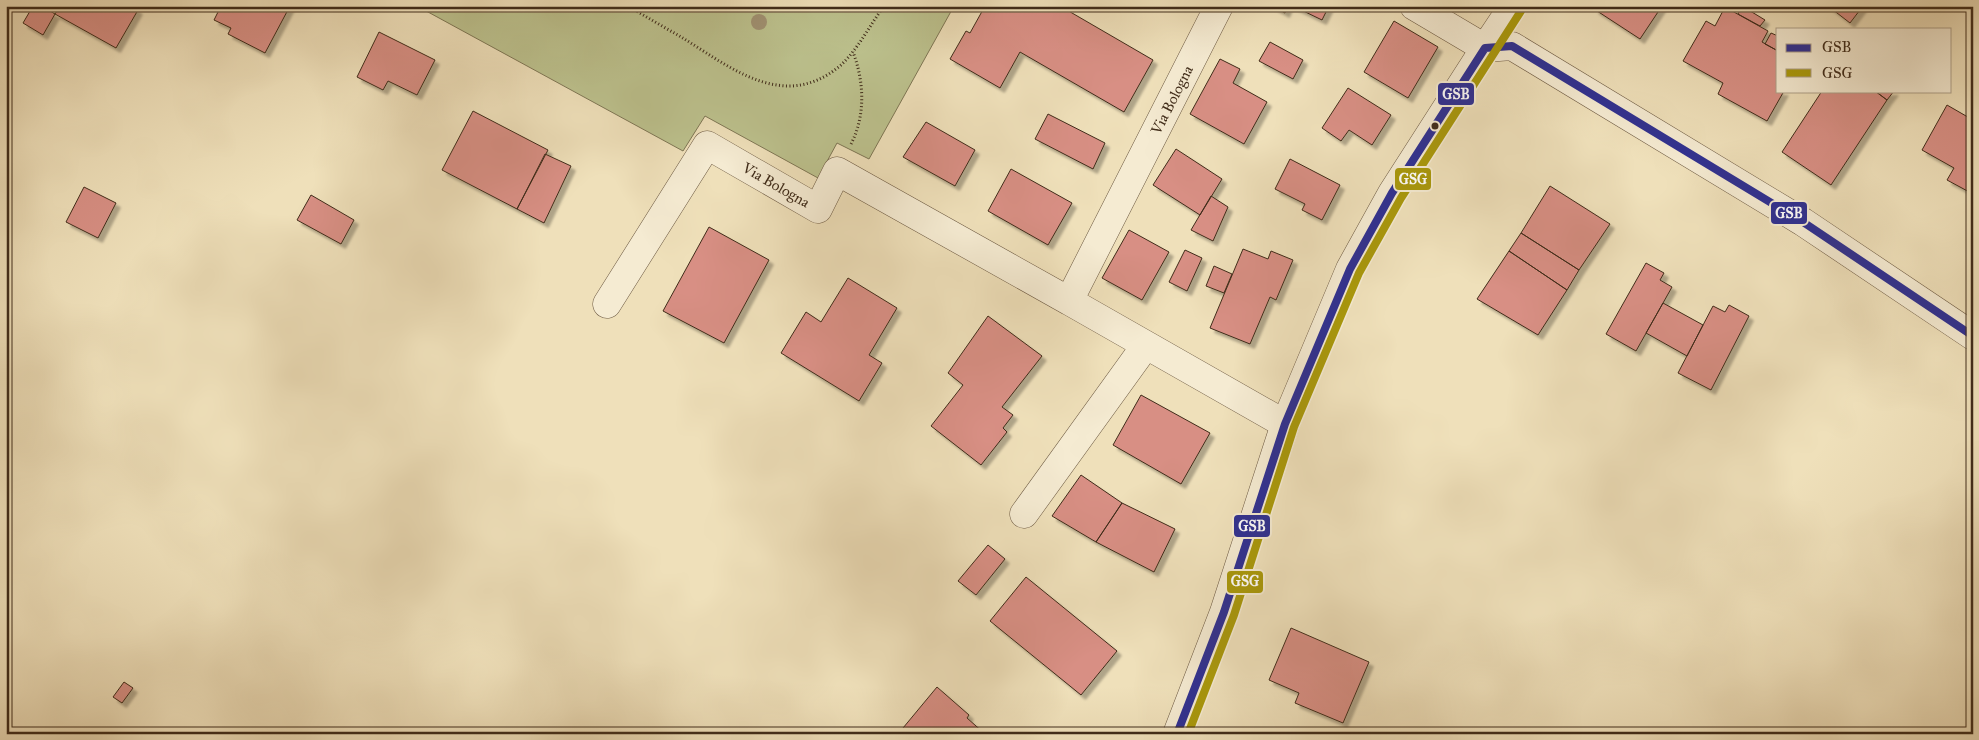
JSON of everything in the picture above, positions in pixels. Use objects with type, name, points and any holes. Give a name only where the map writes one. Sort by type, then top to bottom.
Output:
[{"type":"street","name":"Via Bologna","points":[[1070,301],[1219,6]]},
{"type":"street","points":[[1414,6],[1485,48],[1512,46],[1803,222],[1973,336]]},
{"type":"street","points":[[1177,734],[1224,612],[1285,424],[1350,269],[1392,193],[1513,7]]},
{"type":"street","points":[[1512,46],[1508,26],[1513,7]]},
{"type":"street","name":"Via Bologna","points":[[607,304],[707,145],[818,209],[837,171],[1285,424]]},
{"type":"street","points":[[1024,514],[1146,344]]},
{"type":"path","points":[[628,6],[729,66],[766,82],[787,86],[806,85],[826,76],[853,52],[884,6]]},
{"type":"path","points":[[853,52],[861,84],[860,121],[854,139]]},
{"type":"green space","points":[[417,6],[954,6],[869,159],[837,143],[818,178],[705,116],[683,151]]},
{"type":"building","points":[[33,6],[42,6],[55,14],[43,35],[23,23]]},
{"type":"building","points":[[60,6],[132,6],[138,10],[116,48],[55,14]]},
{"type":"building","points":[[221,6],[290,6],[265,53],[228,34],[231,28],[214,20]]},
{"type":"building","points":[[985,6],[1060,6],[1153,60],[1124,112],[1020,52],[1000,88],[950,59],[966,31],[970,33]]},
{"type":"building","points":[[1272,6],[1288,6],[1285,13]]},
{"type":"building","points":[[1293,6],[1329,6],[1322,20]]},
{"type":"building","points":[[1596,6],[1662,6],[1640,39],[1594,9]]},
{"type":"building","points":[[1742,6],[1765,20],[1760,26],[1738,14]]},
{"type":"building","points":[[1828,6],[1863,6],[1850,23]]},
{"type":"building","points":[[1725,7],[1768,31],[1762,42],[1776,50],[1776,92],[1783,92],[1767,121],[1718,94],[1723,83],[1683,61],[1706,21],[1715,26]]},
{"type":"building","points":[[1394,21],[1438,47],[1408,98],[1364,72]]},
{"type":"building","points":[[379,32],[435,60],[417,95],[388,81],[383,90],[357,77]]},
{"type":"building","points":[[1771,33],[1776,35],[1776,50],[1765,44]]},
{"type":"building","points":[[1270,42],[1303,60],[1293,79],[1259,61]]},
{"type":"building","points":[[1220,59],[1240,69],[1233,83],[1267,102],[1244,144],[1190,114]]},
{"type":"building","points":[[1348,88],[1391,115],[1372,145],[1349,130],[1341,141],[1322,128]]},
{"type":"building","points":[[1821,92],[1876,92],[1887,100],[1831,185],[1782,152]]},
{"type":"building","points":[[1876,92],[1893,92],[1887,100]]},
{"type":"building","points":[[1947,105],[1973,120],[1973,194],[1947,180],[1954,168],[1922,150]]},
{"type":"building","points":[[473,111],[548,150],[517,209],[442,170]]},
{"type":"building","points":[[1048,114],[1105,143],[1093,169],[1035,139]]},
{"type":"building","points":[[926,122],[975,150],[955,186],[903,157]]},
{"type":"building","points":[[1176,149],[1222,179],[1200,215],[1153,185]]},
{"type":"building","points":[[545,154],[571,166],[544,223],[517,209]]},
{"type":"building","points":[[1290,159],[1340,185],[1322,220],[1302,210],[1305,204],[1275,189]]},
{"type":"building","points":[[1011,169],[1072,203],[1048,245],[988,211]]},
{"type":"building","points":[[1550,186],[1610,224],[1579,270],[1521,233]]},
{"type":"building","points":[[84,187],[116,203],[98,238],[66,222]]},
{"type":"building","points":[[311,195],[354,220],[341,244],[297,220]]},
{"type":"building","points":[[1211,196],[1228,207],[1213,241],[1191,230]]},
{"type":"building","points":[[709,227],[769,260],[724,343],[663,311]]},
{"type":"building","points":[[1129,230],[1169,252],[1142,300],[1102,278]]},
{"type":"building","points":[[1521,233],[1579,270],[1567,290],[1509,251]]},
{"type":"building","points":[[1243,249],[1268,259],[1271,251],[1293,260],[1276,300],[1270,297],[1250,344],[1210,328]]},
{"type":"building","points":[[1185,250],[1202,258],[1187,291],[1169,282]]},
{"type":"building","points":[[1509,251],[1567,290],[1538,335],[1477,299]]},
{"type":"building","points":[[1646,263],[1664,273],[1660,280],[1672,287],[1636,351],[1606,334]]},
{"type":"building","points":[[1214,266],[1232,274],[1224,293],[1206,286]]},
{"type":"building","points":[[848,278],[897,308],[869,355],[882,363],[859,401],[781,353],[806,312],[821,322]]},
{"type":"building","points":[[1663,303],[1703,325],[1687,356],[1646,333]]},
{"type":"building","points":[[1729,305],[1749,316],[1711,390],[1678,373],[1713,306],[1725,312]]},
{"type":"building","points":[[988,316],[1042,356],[1002,407],[1013,415],[1003,428],[1007,432],[981,465],[931,426],[963,385],[948,373]]},
{"type":"building","points":[[1141,395],[1210,433],[1181,484],[1113,445]]},
{"type":"building","points":[[1081,475],[1122,503],[1096,542],[1052,516]]},
{"type":"building","points":[[1122,503],[1175,529],[1154,572],[1096,542]]},
{"type":"building","points":[[988,545],[1005,559],[976,595],[958,581]]},
{"type":"building","points":[[1026,577],[1117,651],[1081,695],[990,621]]},
{"type":"building","points":[[1291,628],[1369,662],[1343,723],[1295,703],[1299,693],[1269,680]]},
{"type":"building","points":[[124,682],[133,688],[122,703],[113,697]]},
{"type":"building","points":[[937,687],[969,715],[967,718],[985,734],[898,734]]},
{"type":"building","points":[[1286,729],[1295,734],[1284,734]]},
{"type":"transit line","name":"GSG","points":[[1188,734],[1234,615],[1294,427],[1359,273],[1401,198],[1521,11]]},
{"type":"transit line","name":"GSB","points":[[1177,734],[1224,612],[1285,424],[1350,269],[1392,193],[1485,48],[1512,46],[1803,222],[1973,336]]}]
